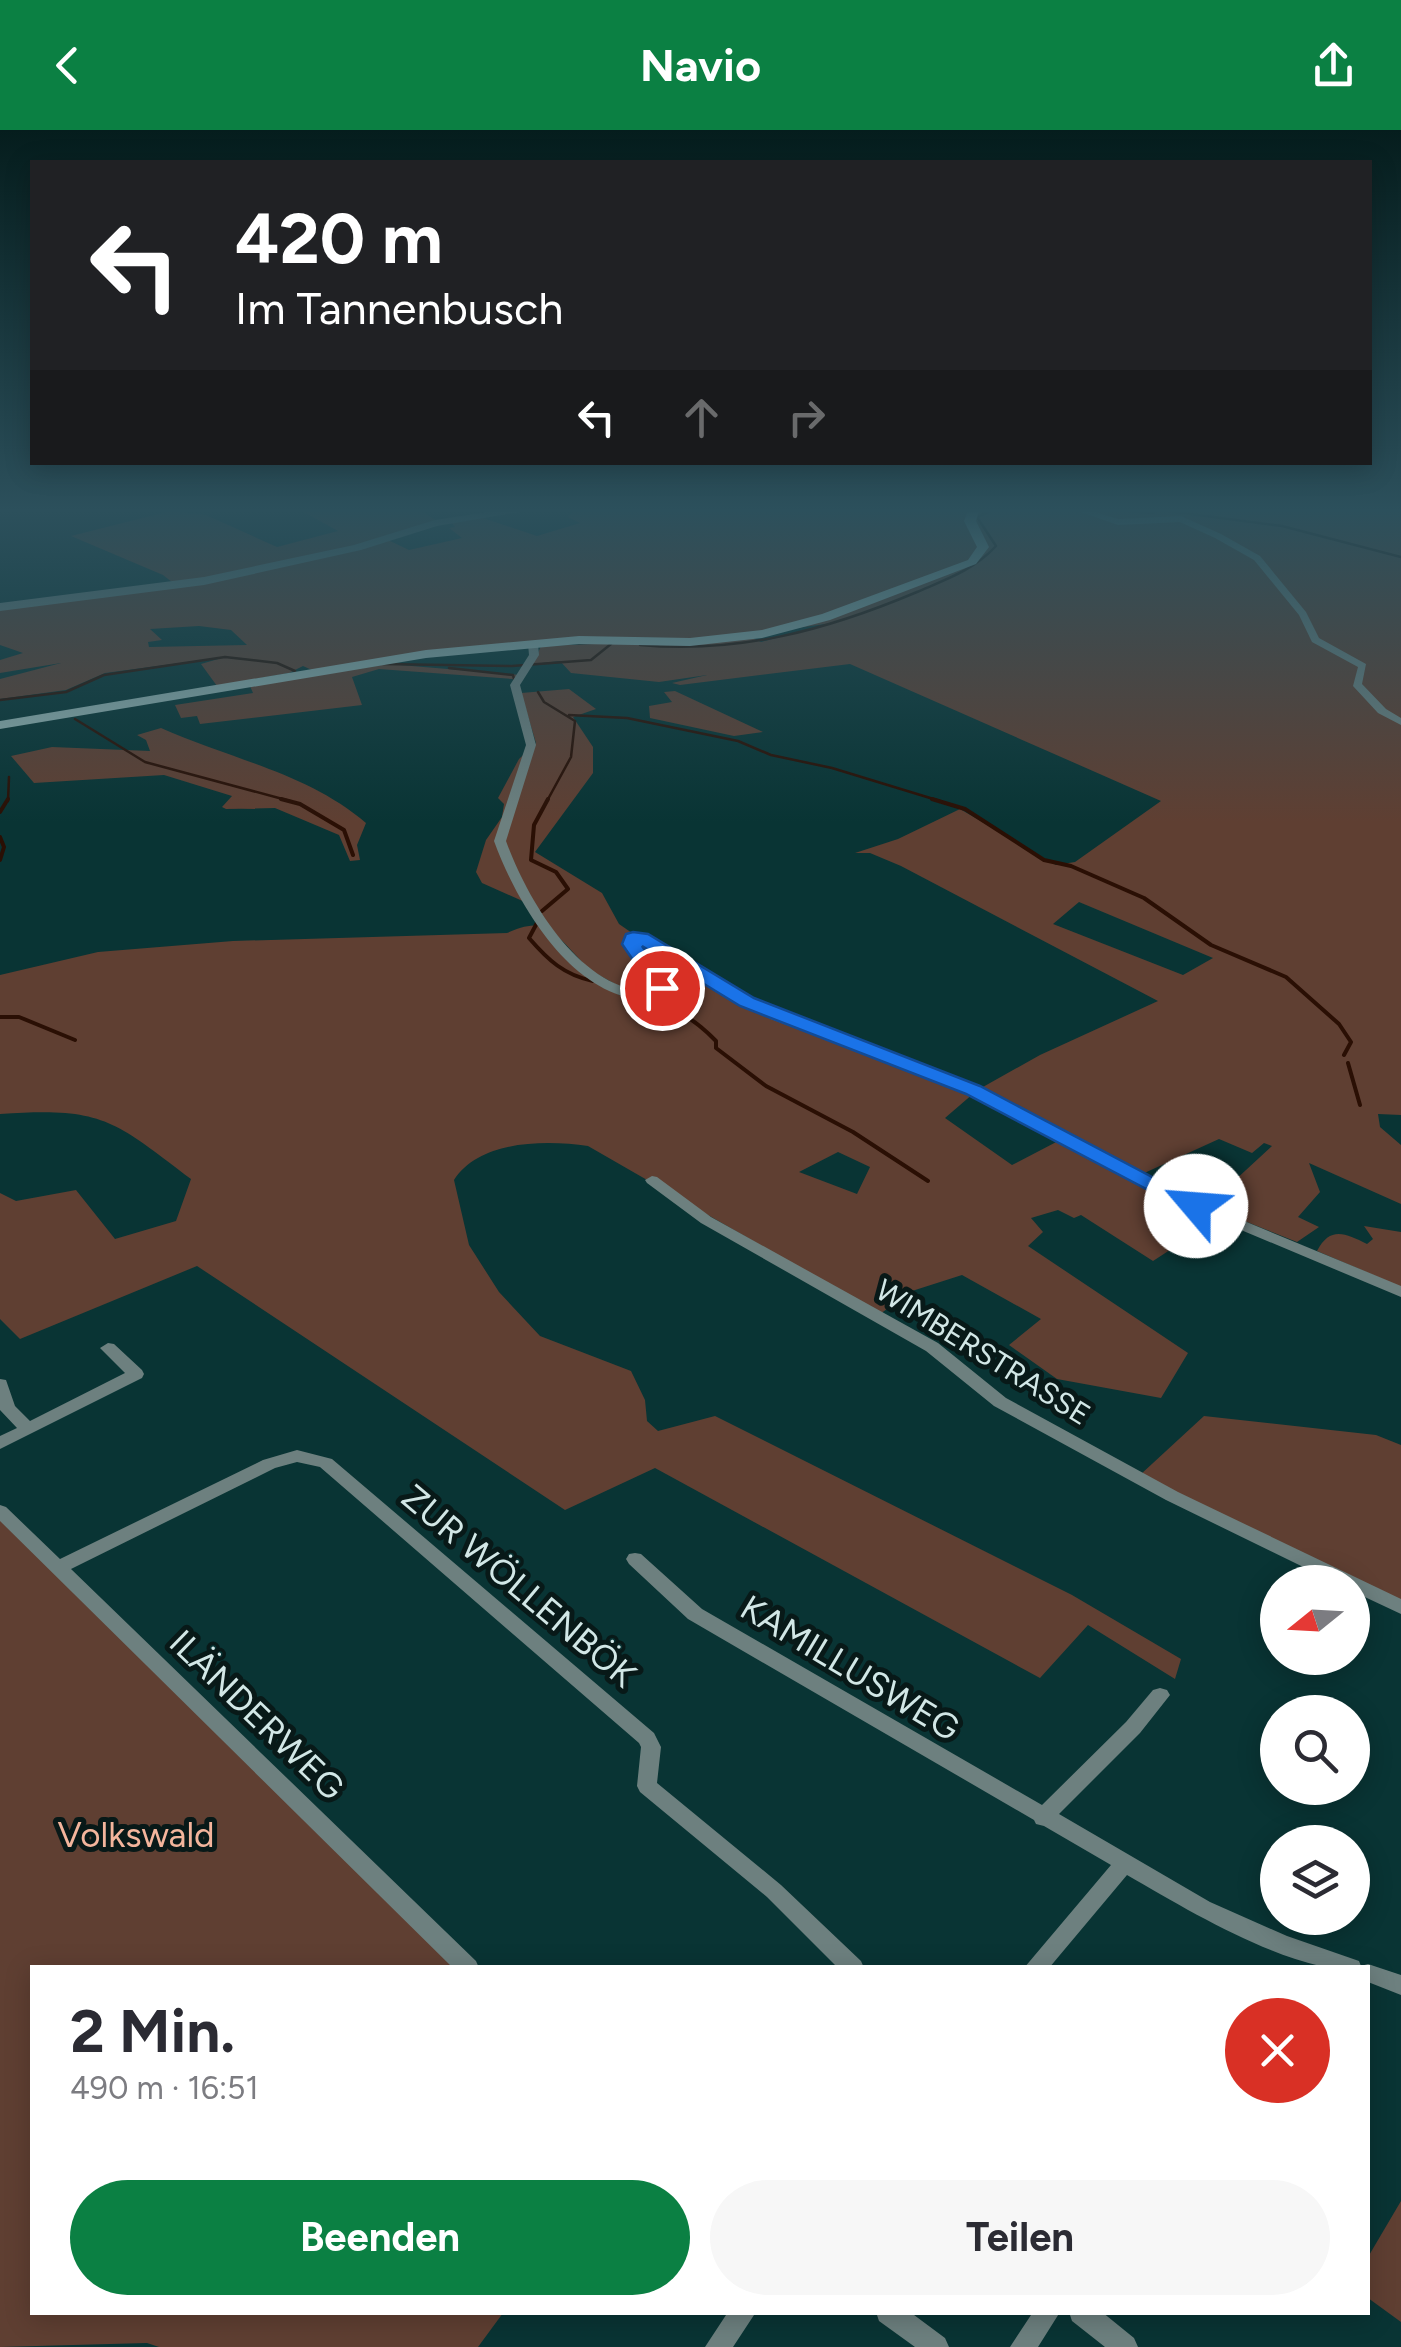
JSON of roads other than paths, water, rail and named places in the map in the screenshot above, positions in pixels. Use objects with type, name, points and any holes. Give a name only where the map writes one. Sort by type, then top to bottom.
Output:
[{"type":"main road","points":[[0,725],[395,658],[596,639],[712,640],[833,614]]},
{"type":"street","points":[[1302,614],[1315,640],[1363,666],[1358,684],[1382,711],[1401,722]]},
{"type":"street","points":[[533,644],[529,665],[515,685],[531,745],[500,841],[551,935],[572,962],[626,995],[656,996],[662,988],[631,944],[633,938],[642,938],[698,976],[776,1016],[973,1090],[1196,1206],[1401,1292]]},
{"type":"street","name":"WIMBERSTRASSE","points":[[652,1180],[706,1220],[932,1347],[1000,1402],[1172,1496],[1401,1606]]},
{"type":"street","points":[[0,1443],[136,1374],[108,1348]]},
{"type":"street","points":[[0,1384],[7,1408],[28,1429]]},
{"type":"street","name":"ZUR WÖLLENBÖK","points":[[58,1568],[269,1464],[297,1456],[326,1463],[648,1738],[651,1747],[646,1781],[651,1790],[774,1891],[850,1965]]},
{"type":"street","name":"ILÄNDERWEG","points":[[0,1511],[465,1965]]},
{"type":"street","name":"KAMILLUSWEG","points":[[635,1558],[696,1614],[1123,1865],[1280,1943],[1342,1965]]},
{"type":"street","points":[[1043,1818],[1089,1767],[1126,1736],[1160,1695]]},
{"type":"street","points":[[1037,1965],[1123,1865]]},
{"type":"street","points":[[1370,1974],[1401,1985]]},
{"type":"street","points":[[718,2347],[742,2315]]},
{"type":"street","points":[[892,2315],[936,2347]]},
{"type":"street","points":[[1023,2347],[1046,2315]]},
{"type":"street","points":[[1086,2315],[1125,2347]]},
{"type":"waterway","points":[[640,645],[677,647],[747,642],[860,614]]},
{"type":"waterway","points":[[383,664],[512,666],[591,660],[611,644]]},
{"type":"waterway","points":[[0,700],[66,692],[104,675],[225,657],[277,663],[295,671]]},
{"type":"waterway","points":[[449,668],[513,675],[514,679]]},
{"type":"waterway","points":[[538,692],[544,702],[575,721],[571,757],[547,801]]},
{"type":"waterway","points":[[569,715],[627,718],[738,741],[771,755],[832,768],[940,801]]},
{"type":"waterway","points":[[75,719],[145,762],[290,801]]},
{"type":"waterway","points":[[8,801],[9,777]]},
{"type":"waterway","points":[[0,812],[8,799]]},
{"type":"waterway","points":[[281,799],[300,804],[344,830],[353,855]]},
{"type":"waterway","points":[[542,911],[568,889],[556,872],[531,860],[534,825],[548,799]]},
{"type":"waterway","points":[[932,799],[965,809],[1044,860],[1071,866],[1144,898],[1211,945],[1286,977],[1339,1024],[1351,1042],[1344,1055]]},
{"type":"waterway","points":[[0,837],[4,847],[0,860]]},
{"type":"waterway","points":[[538,921],[529,938],[536,946],[565,971],[593,981]]},
{"type":"waterway","points":[[629,997],[687,1017],[716,1041],[716,1048],[766,1086],[853,1132],[928,1181]]},
{"type":"waterway","points":[[0,1017],[19,1017],[75,1040]]},
{"type":"waterway","points":[[1348,1063],[1360,1105]]},
{"type":"park label","name":"Volkswald","points":[[136,1835]]}]
